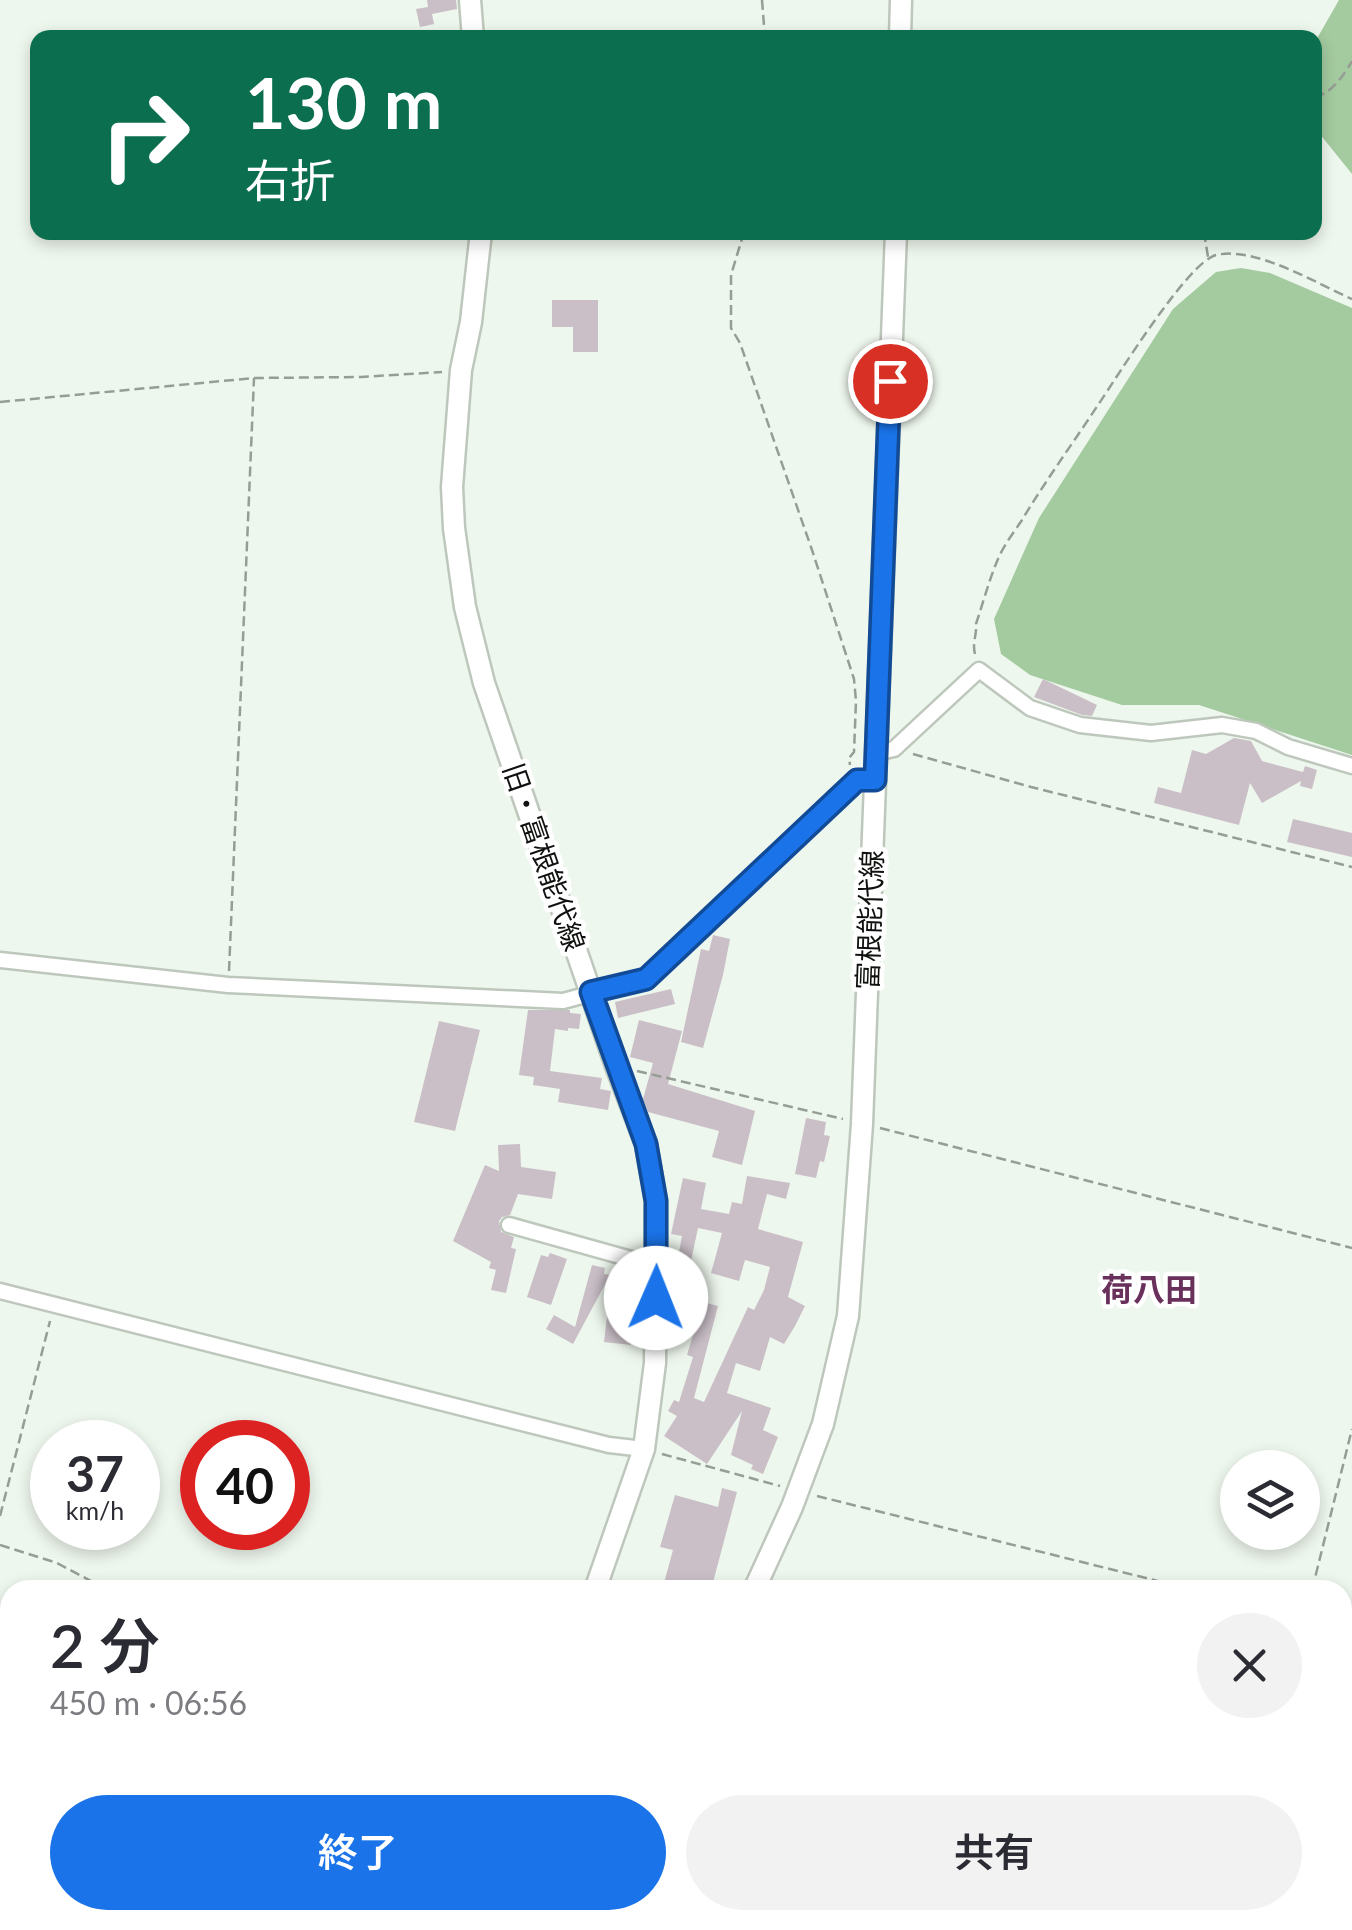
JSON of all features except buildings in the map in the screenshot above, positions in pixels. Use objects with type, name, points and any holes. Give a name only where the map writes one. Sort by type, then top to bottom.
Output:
[{"type":"street","points":[[470,0],[472,30]]},
{"type":"street","points":[[900,30],[901,0]]},
{"type":"street","name":"旧・富根能代線","points":[[480,240],[461,370],[452,487],[464,607],[484,683],[646,1144],[656,1201],[655,1363],[644,1449],[599,1580]]},
{"type":"street","name":"富根能代線","points":[[758,1580],[823,1424],[848,1316],[862,1124],[866,780],[885,751],[896,240]]},
{"type":"street","points":[[885,751],[979,670],[1030,708],[1080,725],[1152,734],[1222,725],[1256,731],[1288,747],[1352,766]]},
{"type":"street","points":[[0,960],[228,986],[563,1000],[646,979],[866,780]]},
{"type":"street","points":[[510,1225],[656,1266]]},
{"type":"street","points":[[0,1292],[609,1445],[644,1449]]},
{"type":"path","points":[[762,0],[764,30]]},
{"type":"path","points":[[1322,96],[1345,74],[1352,61]]},
{"type":"path","points":[[742,240],[731,276],[731,328],[740,344],[854,679],[854,752],[849,758],[866,780]]},
{"type":"path","points":[[1205,240],[1208,258]]},
{"type":"path","points":[[979,670],[973,648],[976,624],[998,558],[1053,468],[1144,335],[1208,258],[1238,254],[1278,265],[1352,299]]},
{"type":"path","points":[[0,402],[254,378],[362,377],[461,370]]},
{"type":"path","points":[[228,986],[254,378]]},
{"type":"path","points":[[885,751],[1352,867]]},
{"type":"path","points":[[616,1066],[1352,1248]]},
{"type":"path","points":[[0,1516],[54,1305]]},
{"type":"path","points":[[1314,1580],[1352,1429]]},
{"type":"path","points":[[644,1449],[1154,1580]]},
{"type":"path","points":[[0,1544],[88,1580]]},
{"type":"green space","points":[[1339,0],[1352,0],[1352,174],[1322,137],[1322,30]]},
{"type":"green space","points":[[1241,268],[1270,273],[1352,308],[1352,755],[1199,705],[1122,705],[1030,675],[1001,654],[994,619],[1039,518],[1173,309],[1216,272]]},
{"type":"district","name":"荷八田","points":[[1149,1290]]},
{"type":"route","points":[[656,1298],[656,1201],[646,1144],[591,992],[646,979],[857,780],[875,780],[890,381]]}]
